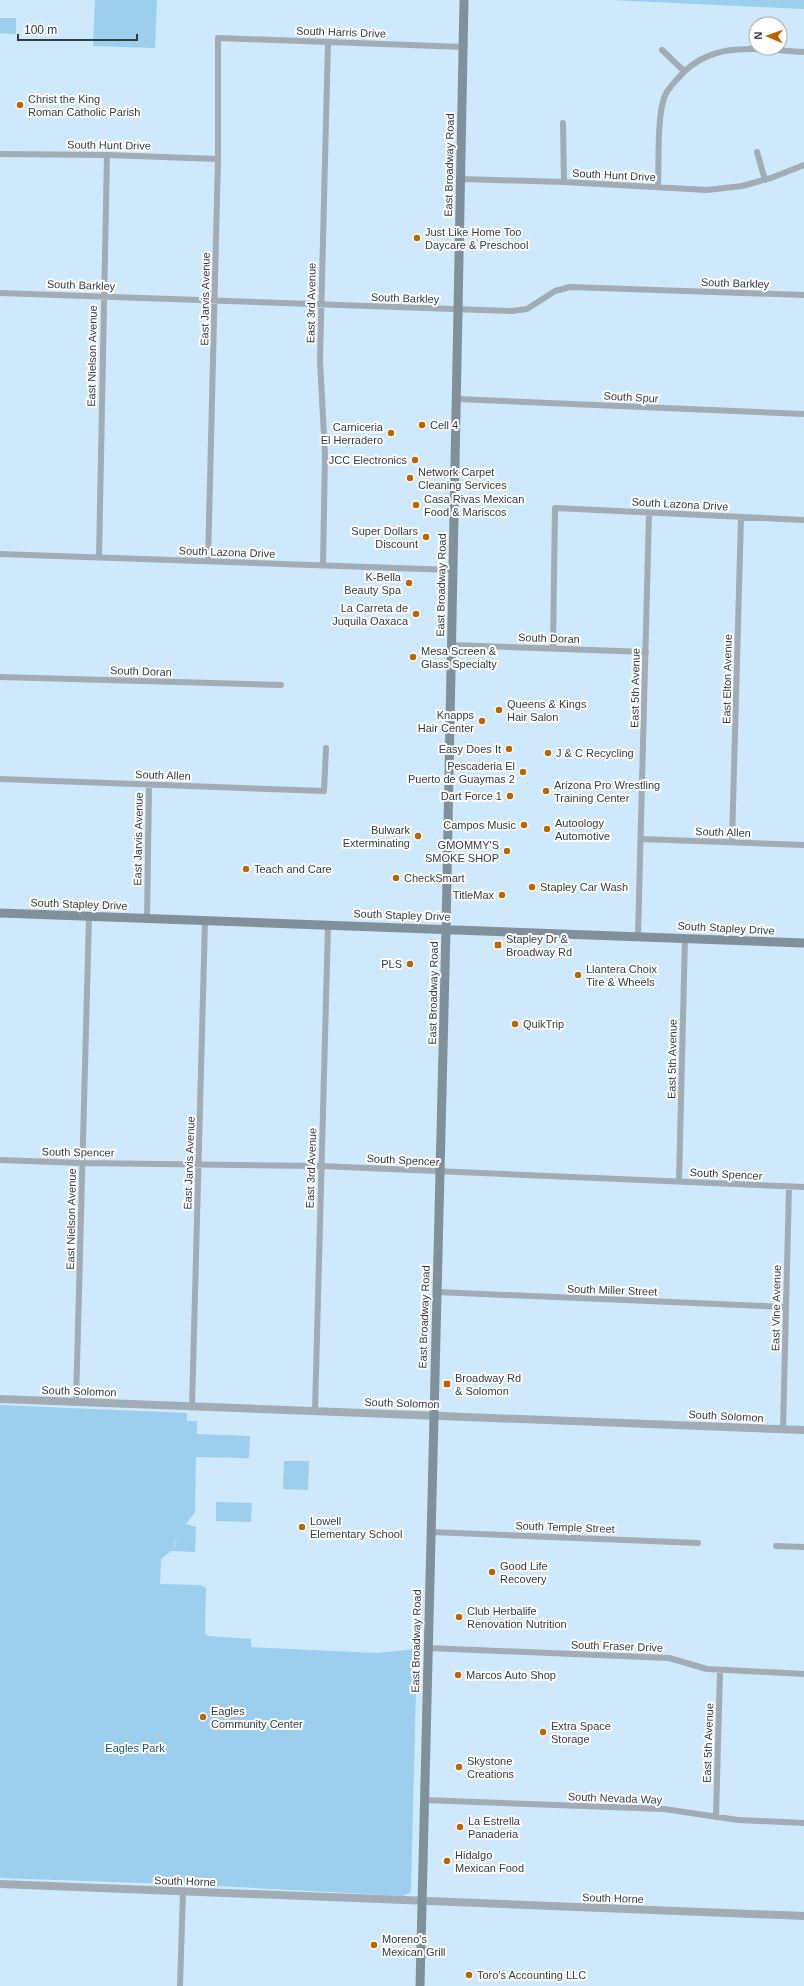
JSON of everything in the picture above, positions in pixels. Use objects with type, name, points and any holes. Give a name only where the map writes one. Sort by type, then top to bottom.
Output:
[{"type":"main road","name":"East Broadway Road","points":[[420,1986],[446,929],[464,0]]},
{"type":"main road","name":"South Stapley Drive","points":[[0,913],[638,936],[804,944]]},
{"type":"street","name":"South Harris Drive","points":[[218,38],[464,47]]},
{"type":"street","name":"East Jarvis Avenue","points":[[208,561],[218,159],[218,38]]},
{"type":"street","name":"East 3rd Avenue","points":[[323,565],[325,455],[320,360],[328,42]]},
{"type":"street","points":[[658,187],[661,117],[664,98],[670,87],[684,71],[708,55],[728,49],[804,52]]},
{"type":"street","points":[[662,50],[684,71]]},
{"type":"street","points":[[564,123],[564,182]]},
{"type":"street","points":[[757,152],[765,180]]},
{"type":"street","name":"South Hunt Drive","points":[[0,154],[107,155],[218,159]]},
{"type":"street","name":"East Nielson Avenue","points":[[98,557],[107,155]]},
{"type":"street","name":"South Hunt Drive","points":[[461,179],[564,182],[707,190],[742,186],[765,180],[804,165]]},
{"type":"street","name":"South Barkley","points":[[0,293],[512,311],[527,308],[555,290],[570,287],[804,295]]},
{"type":"street","name":"South Spur","points":[[457,399],[804,414]]},
{"type":"street","name":"South Lazona Drive","points":[[553,648],[555,508],[804,520]]},
{"type":"street","name":"East 5th Avenue","points":[[638,936],[642,838],[649,513]]},
{"type":"street","name":"East Elton Avenue","points":[[732,842],[741,517]]},
{"type":"street","name":"South Lazona Drive","points":[[0,554],[453,570]]},
{"type":"street","name":"South Doran","points":[[451,645],[646,652]]},
{"type":"street","name":"South Doran","points":[[0,677],[281,685]]},
{"type":"street","name":"South Allen","points":[[0,779],[324,791],[326,748]]},
{"type":"street","name":"East Jarvis Avenue","points":[[146,918],[149,785]]},
{"type":"street","name":"South Allen","points":[[642,838],[804,845]]},
{"type":"street","name":"East Nielson Avenue","points":[[76,1402],[89,916]]},
{"type":"street","name":"East Jarvis Avenue","points":[[192,1407],[205,921]]},
{"type":"street","name":"East 3rd Avenue","points":[[315,1411],[328,925]]},
{"type":"street","name":"East 5th Avenue","points":[[679,1181],[685,938]]},
{"type":"street","name":"South Spencer","points":[[0,1160],[82,1163],[199,1163],[321,1166],[804,1187]]},
{"type":"street","name":"East Vine Avenue","points":[[784,1430],[789,1187]]},
{"type":"street","name":"South Miller Street","points":[[437,1292],[786,1307]]},
{"type":"street","name":"South Solomon","points":[[0,1399],[804,1430]]},
{"type":"street","name":"South Temple Street","points":[[431,1532],[698,1543]]},
{"type":"street","points":[[776,1546],[804,1547]]},
{"type":"street","name":"South Fraser Drive","points":[[428,1648],[669,1658],[697,1667],[720,1670],[804,1674]]},
{"type":"street","name":"East 5th Avenue","points":[[716,1817],[720,1670]]},
{"type":"street","name":"South Nevada Way","points":[[424,1800],[664,1809],[761,1822],[804,1824]]},
{"type":"street","name":"South Horne","points":[[0,1884],[804,1916]]},
{"type":"street","points":[[180,1986],[183,1892]]},
{"type":"green space","points":[[95,0],[157,0],[155,48],[93,46]]},
{"type":"green space","points":[[611,0],[804,0],[804,9]]},
{"type":"green space","points":[[0,18],[16,18],[16,34],[0,33]]},
{"type":"green space","name":"Eagles Park","points":[[0,1405],[187,1413],[187,1421],[197,1421],[197,1434],[250,1436],[249,1458],[196,1457],[195,1512],[186,1524],[196,1527],[195,1552],[171,1551],[161,1559],[160,1584],[201,1585],[206,1588],[205,1634],[208,1636],[251,1639],[251,1647],[377,1653],[417,1649],[410,1893],[403,1896],[200,1885],[0,1878]]},
{"type":"green space","points":[[284,1461],[309,1461],[308,1490],[283,1489]]},
{"type":"green space","points":[[216,1502],[252,1503],[251,1522],[216,1521]]},
{"type":"place","name":"Christ the King Roman Catholic Parish","points":[[20,105]]},
{"type":"place","name":"Just Like Home Too Daycare & Preschool","points":[[417,238]]},
{"type":"place","name":"Cell 4","points":[[422,425]]},
{"type":"place","name":"Carniceria El Herradero","points":[[391,433]]},
{"type":"place","name":"JCC Electronics","points":[[415,460]]},
{"type":"place","name":"Network Carpet Cleaning Services","points":[[410,478]]},
{"type":"place","name":"Casa Rivas Mexican Food & Mariscos","points":[[416,505]]},
{"type":"place","name":"Super Dollars Discount","points":[[426,537]]},
{"type":"place","name":"K-Bella Beauty Spa","points":[[409,583]]},
{"type":"place","name":"La Carreta de Juquila Oaxaca","points":[[416,614]]},
{"type":"place","name":"Mesa Screen & Glass Specialty","points":[[413,657]]},
{"type":"place","name":"Queens & Kings Hair Salon","points":[[499,710]]},
{"type":"place","name":"Knapps Hair Center","points":[[482,721]]},
{"type":"place","name":"Easy Does It","points":[[509,749]]},
{"type":"place","name":"J & C Recycling","points":[[548,753]]},
{"type":"place","name":"Pescaderia El Puerto de Guaymas 2","points":[[523,772]]},
{"type":"place","name":"Arizona Pro Wrestling Training Center","points":[[546,791]]},
{"type":"place","name":"Dart Force 1","points":[[510,796]]},
{"type":"place","name":"Campos Music","points":[[524,825]]},
{"type":"place","name":"Autoology Automotive","points":[[547,829]]},
{"type":"place","name":"Bulwark Exterminating","points":[[418,836]]},
{"type":"place","name":"GMOMMY'S SMOKE SHOP","points":[[507,851]]},
{"type":"place","name":"Teach and Care","points":[[246,869]]},
{"type":"place","name":"CheckSmart","points":[[396,878]]},
{"type":"place","name":"Stapley Car Wash","points":[[532,887]]},
{"type":"place","name":"TitleMax","points":[[502,895]]},
{"type":"place","name":"Stapley Dr & Broadway Rd","points":[[498,945]]},
{"type":"place","name":"PLS","points":[[410,964]]},
{"type":"place","name":"Llantera Choix Tire & Wheels","points":[[578,975]]},
{"type":"place","name":"QuikTrip","points":[[515,1024]]},
{"type":"place","name":"Broadway Rd & Solomon","points":[[447,1384]]},
{"type":"place","name":"Lowell Elementary School","points":[[302,1527]]},
{"type":"place","name":"Good Life Recovery","points":[[492,1572]]},
{"type":"place","name":"Club Herbalife Renovation Nutrition","points":[[459,1617]]},
{"type":"place","name":"Marcos Auto Shop","points":[[458,1675]]},
{"type":"place","name":"Eagles Community Center","points":[[203,1717]]},
{"type":"place","name":"Extra Space Storage","points":[[543,1732]]},
{"type":"place","name":"Skystone Creations","points":[[459,1767]]},
{"type":"place","name":"La Estrella Panaderia","points":[[460,1827]]},
{"type":"place","name":"Hidalgo Mexican Food","points":[[447,1861]]},
{"type":"place","name":"Moreno's Mexican Grill","points":[[374,1945]]},
{"type":"place","name":"Toro's Accounting LLC","points":[[469,1975]]}]
